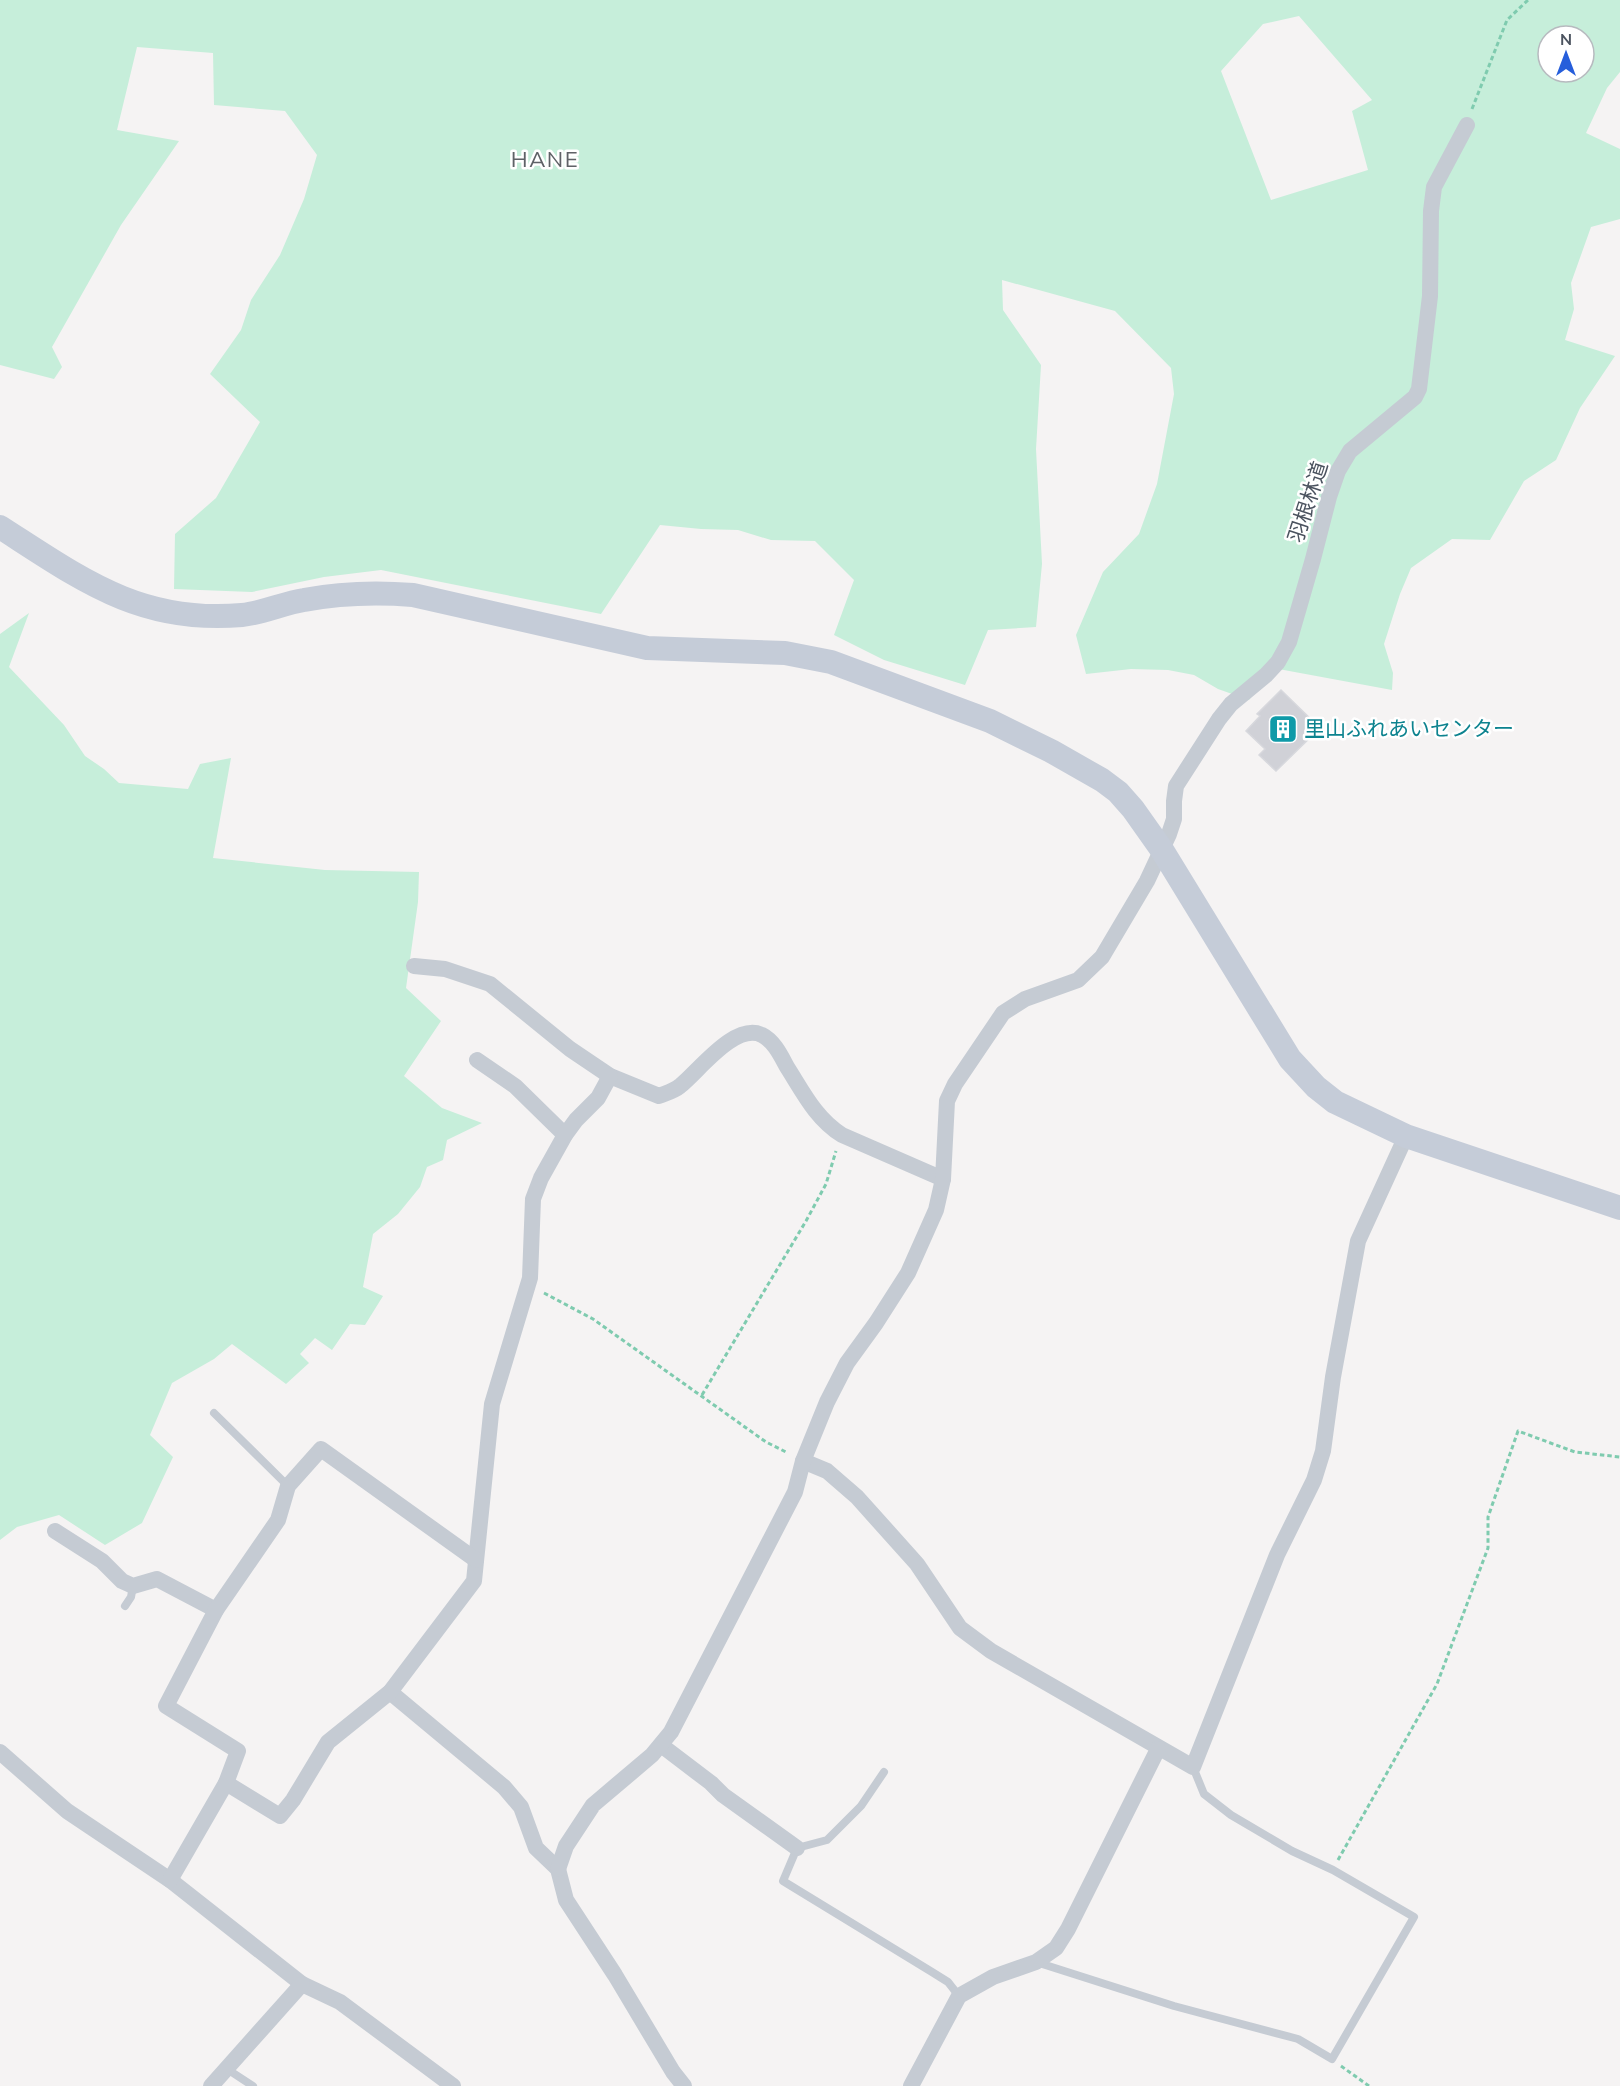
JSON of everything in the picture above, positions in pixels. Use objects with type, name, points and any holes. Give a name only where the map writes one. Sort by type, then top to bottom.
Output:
[{"type":"street","name":"羽根林道","points":[[558,1869],[566,1846],[593,1805],[652,1755],[670,1732],[795,1492],[803,1461],[827,1402],[847,1363],[908,1273],[936,1210],[943,1179],[947,1101],[955,1084],[1003,1013],[1025,999],[1078,980],[1102,957],[1147,881],[1162,850],[1174,819],[1176,786],[1219,719],[1231,704],[1272,668],[1289,642],[1338,471],[1350,451],[1415,397],[1419,389],[1430,296],[1431,211],[1434,188],[1467,125]]},
{"type":"street","points":[[0,527],[101,590],[136,604],[172,613],[204,616],[245,615],[302,600],[378,592],[413,595],[646,648],[785,653],[831,662],[990,721],[1052,750],[1102,780],[1134,808],[1290,1059],[1316,1087],[1335,1102],[1406,1136],[1620,1208]]},
{"type":"street","points":[[414,966],[445,969],[490,984],[570,1049],[610,1076],[659,1096],[678,1088],[733,1038],[750,1032],[763,1035],[775,1047],[813,1108],[828,1126],[842,1135],[943,1179]]},
{"type":"street","points":[[477,1060],[514,1086],[565,1135]]},
{"type":"street","points":[[226,1783],[280,1816],[328,1742],[390,1692],[474,1581],[492,1404],[528,1287],[533,1199],[540,1178],[565,1135],[598,1098],[610,1076]]},
{"type":"street","points":[[803,1461],[827,1472],[857,1497],[917,1564],[960,1628],[991,1652],[1158,1749],[1194,1767],[1277,1556],[1314,1480],[1323,1451],[1333,1377],[1358,1241],[1406,1136]]},
{"type":"street","points":[[170,1881],[226,1783],[238,1751],[166,1706],[216,1611],[278,1520],[288,1486],[321,1449],[476,1560]]},
{"type":"street","points":[[55,1531],[102,1561],[122,1581],[133,1586],[157,1579],[216,1611]]},
{"type":"street","points":[[390,1692],[504,1788],[521,1807],[536,1848],[558,1869],[566,1900],[684,2086]]},
{"type":"street","points":[[661,1745],[711,1783],[723,1795],[797,1848]]},
{"type":"street","points":[[911,2086],[959,1996],[993,1977],[1036,1962],[1056,1948],[1068,1929],[1158,1749]]},
{"type":"street","points":[[0,1752],[67,1811],[170,1881],[302,1984],[340,2002],[453,2086]]},
{"type":"street","points":[[211,2086],[302,1984]]},
{"type":"lane","points":[[214,1413],[288,1486]]},
{"type":"lane","points":[[124,1606],[131,1597],[133,1586]]},
{"type":"lane","points":[[1036,1962],[1174,2006],[1298,2039],[1332,2059],[1414,1917],[1231,1815],[1204,1794],[1194,1767]]},
{"type":"lane","points":[[884,1772],[861,1806],[827,1840],[797,1848],[783,1881],[948,1982],[959,1996]]},
{"type":"lane","points":[[227,2068],[253,2086]]},
{"type":"path","points":[[1467,125],[1507,20],[1528,0]]},
{"type":"path","points":[[702,1395],[811,1212],[825,1184],[842,1135]]},
{"type":"path","points":[[528,1287],[548,1294],[593,1319],[766,1442],[803,1461]]},
{"type":"path","points":[[1333,1870],[1437,1684],[1488,1548],[1488,1517],[1518,1431],[1575,1452],[1620,1457]]},
{"type":"path","points":[[1332,2059],[1368,2086]]},
{"type":"green space","points":[[0,0],[1620,0],[1620,72],[1607,88],[1586,133],[1620,149],[1620,219],[1591,227],[1571,283],[1574,309],[1565,340],[1615,356],[1580,408],[1556,460],[1524,481],[1490,540],[1452,539],[1411,568],[1384,644],[1393,673],[1392,690],[1273,668],[1249,700],[1218,689],[1194,675],[1168,670],[1131,669],[1086,674],[1076,635],[1103,572],[1139,534],[1157,484],[1174,394],[1171,368],[1115,311],[1002,280],[1003,310],[1041,365],[1036,449],[1042,564],[1036,627],[988,630],[965,685],[884,660],[834,635],[854,580],[815,541],[771,540],[738,530],[660,525],[601,614],[381,570],[324,577],[252,592],[174,589],[175,534],[216,498],[260,422],[210,374],[241,330],[251,300],[280,255],[304,199],[317,155],[285,111],[214,105],[213,53],[137,47],[117,130],[179,141],[121,225],[52,347],[62,367],[54,379],[0,365]],"holes":[[[1299,16],[1372,100],[1352,111],[1368,170],[1271,200],[1221,71],[1263,24]]]},
{"type":"green space","points":[[29,613],[9,667],[64,725],[85,756],[119,783],[188,789],[200,764],[231,758],[213,858],[325,870],[419,872],[418,902],[406,988],[441,1021],[404,1076],[442,1108],[482,1123],[447,1140],[443,1160],[427,1167],[420,1187],[398,1214],[373,1234],[363,1287],[383,1296],[365,1325],[350,1324],[332,1350],[315,1338],[300,1354],[309,1363],[286,1384],[232,1344],[214,1359],[172,1383],[150,1435],[173,1457],[142,1523],[105,1545],[59,1515],[17,1527],[0,1540],[0,634]]},
{"type":"building","name":"里山ふれあいセンター","points":[[1281,690],[1320,728],[1276,771],[1259,755],[1265,749],[1246,731],[1260,716],[1257,714]]},
{"type":"place","name":"里山ふれあいセンター","points":[[1283,729]]},
{"type":"district","name":"HANE","points":[[545,159]]}]
